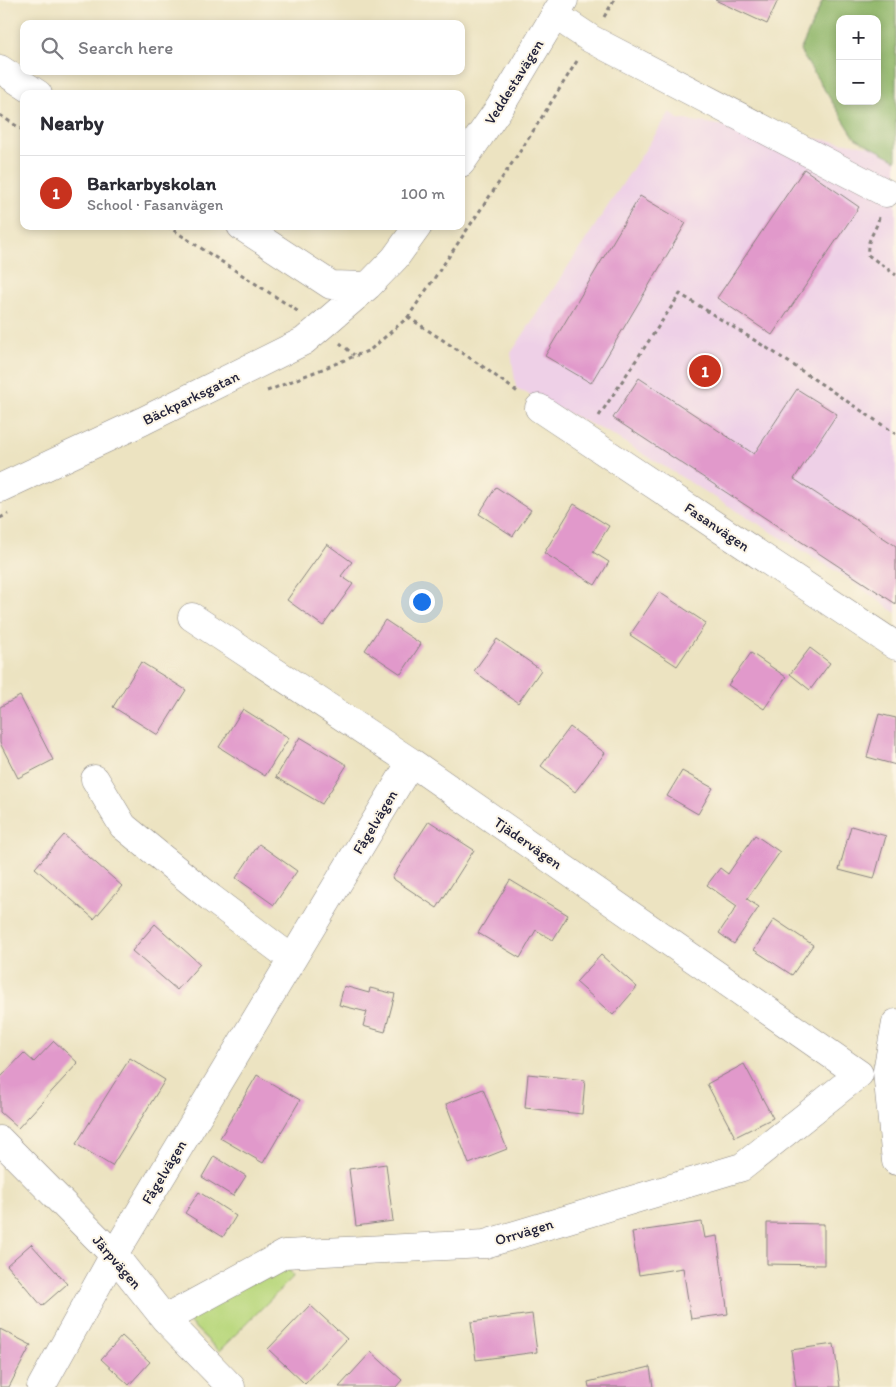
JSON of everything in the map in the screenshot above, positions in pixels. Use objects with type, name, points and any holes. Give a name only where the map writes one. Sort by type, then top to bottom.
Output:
[{"type":"street","points":[[560,7],[591,39],[886,193]]},
{"type":"street","name":"Veddestavägen","points":[[465,157],[500,107],[560,7]]},
{"type":"street","points":[[0,69],[32,90]]},
{"type":"street","points":[[247,230],[331,285],[368,286],[395,258],[415,230]]},
{"type":"street","name":"Bäckparksgatan","points":[[0,488],[143,421],[304,341],[368,286]]},
{"type":"street","name":"Fasanvägen","points":[[539,408],[896,646]]},
{"type":"street","name":"Tjädervägen","points":[[192,617],[411,762],[860,1074]]},
{"type":"street","name":"Fågelvägen","points":[[41,1387],[114,1255],[411,762]]},
{"type":"street","points":[[95,779],[123,826],[211,898],[292,960]]},
{"type":"street","points":[[896,1023],[888,1071],[896,1153]]},
{"type":"street","points":[[860,1074],[888,1071]]},
{"type":"street","name":"Orrvägen","points":[[165,1318],[284,1254],[485,1244],[742,1167],[860,1074]]},
{"type":"street","name":"Järpvägen","points":[[0,1140],[114,1255],[165,1318],[230,1387]]},
{"type":"path","points":[[173,230],[322,326],[354,356],[370,350],[408,317],[525,144],[614,0]]},
{"type":"path","points":[[0,115],[20,128]]},
{"type":"path","points":[[886,193],[877,227],[866,245],[868,255],[896,275]]},
{"type":"path","points":[[584,438],[680,294],[896,434]]},
{"type":"path","points":[[408,317],[482,366],[539,408]]},
{"type":"shaded area","points":[[670,112],[678,119],[896,150],[896,613],[844,576],[609,433],[516,388],[511,353]]},
{"type":"green space","points":[[823,0],[896,0],[896,160],[855,138],[800,51]]},
{"type":"green space","points":[[287,1265],[293,1277],[219,1351],[184,1317]]},
{"type":"building","points":[[715,0],[778,0],[767,24]]},
{"type":"building","points":[[804,169],[859,207],[772,335],[717,298]]},
{"type":"building","points":[[640,196],[686,223],[591,383],[545,356]]},
{"type":"building","points":[[639,378],[754,454],[797,389],[837,414],[794,479],[896,546],[896,604],[613,418]]},
{"type":"building","points":[[496,487],[531,510],[513,536],[479,514]]},
{"type":"building","points":[[574,504],[609,526],[593,552],[609,562],[595,585],[544,553]]},
{"type":"building","points":[[327,544],[352,562],[341,576],[353,584],[323,626],[287,600]]},
{"type":"building","points":[[659,592],[706,623],[677,666],[630,635]]},
{"type":"building","points":[[385,620],[421,644],[401,674],[365,650]]},
{"type":"building","points":[[497,639],[541,670],[518,703],[474,671]]},
{"type":"building","points":[[810,648],[830,663],[810,690],[790,674]]},
{"type":"building","points":[[751,653],[786,677],[764,709],[728,685]]},
{"type":"building","points":[[141,662],[186,690],[158,735],[113,707]]},
{"type":"building","points":[[20,696],[53,760],[18,778],[0,743],[0,707]]},
{"type":"building","points":[[243,709],[289,738],[265,776],[219,747]]},
{"type":"building","points":[[879,714],[896,718],[896,765],[867,757]]},
{"type":"building","points":[[570,727],[605,753],[575,792],[541,766]]},
{"type":"building","points":[[300,737],[347,765],[322,804],[276,777]]},
{"type":"building","points":[[682,771],[713,788],[698,814],[667,796]]},
{"type":"building","points":[[429,821],[474,850],[437,908],[392,878]]},
{"type":"building","points":[[851,826],[886,836],[874,879],[839,870]]},
{"type":"building","points":[[64,835],[122,886],[94,919],[35,868]]},
{"type":"building","points":[[755,835],[780,852],[747,899],[759,907],[734,944],[719,933],[737,906],[707,885],[720,868],[728,874]]},
{"type":"building","points":[[259,844],[297,871],[274,905],[236,878]]},
{"type":"building","points":[[510,880],[568,915],[553,940],[536,930],[520,958],[478,933]]},
{"type":"building","points":[[774,919],[813,945],[792,975],[754,950]]},
{"type":"building","points":[[155,924],[200,964],[177,990],[132,951]]},
{"type":"building","points":[[601,955],[637,987],[613,1015],[576,982]]},
{"type":"building","points":[[344,986],[369,993],[370,988],[395,994],[385,1032],[363,1026],[367,1012],[339,1005]]},
{"type":"building","points":[[54,1041],[78,1063],[18,1128],[0,1112],[0,1078],[24,1053],[34,1062]]},
{"type":"building","points":[[130,1058],[165,1080],[112,1166],[76,1144]]},
{"type":"building","points":[[744,1064],[773,1118],[735,1137],[707,1084]]},
{"type":"building","points":[[528,1074],[585,1080],[582,1114],[525,1108]]},
{"type":"building","points":[[257,1075],[300,1100],[263,1163],[220,1138]]},
{"type":"building","points":[[483,1089],[507,1149],[469,1164],[446,1104]]},
{"type":"building","points":[[214,1156],[246,1176],[233,1196],[202,1177]]},
{"type":"building","points":[[386,1164],[393,1221],[356,1226],[349,1169]]},
{"type":"building","points":[[199,1192],[236,1216],[223,1237],[185,1213]]},
{"type":"building","points":[[702,1222],[705,1238],[717,1236],[728,1314],[691,1319],[683,1268],[639,1275],[632,1232]]},
{"type":"building","points":[[767,1223],[824,1224],[824,1265],[767,1264]]},
{"type":"building","points":[[31,1244],[67,1284],[42,1306],[7,1265]]},
{"type":"building","points":[[310,1305],[347,1339],[305,1384],[268,1349]]},
{"type":"building","points":[[532,1314],[537,1352],[476,1360],[471,1322]]},
{"type":"building","points":[[0,1329],[31,1345],[9,1387],[0,1387]]},
{"type":"building","points":[[122,1336],[150,1362],[129,1385],[101,1359]]},
{"type":"building","points":[[834,1344],[840,1387],[796,1387],[791,1350]]},
{"type":"building","points":[[371,1352],[402,1380],[396,1387],[339,1387]]},
{"type":"building","points":[[650,1367],[653,1387],[589,1387],[588,1382]]},
{"type":"place","name":"Barkarbyskolan","points":[[705,371]]}]
